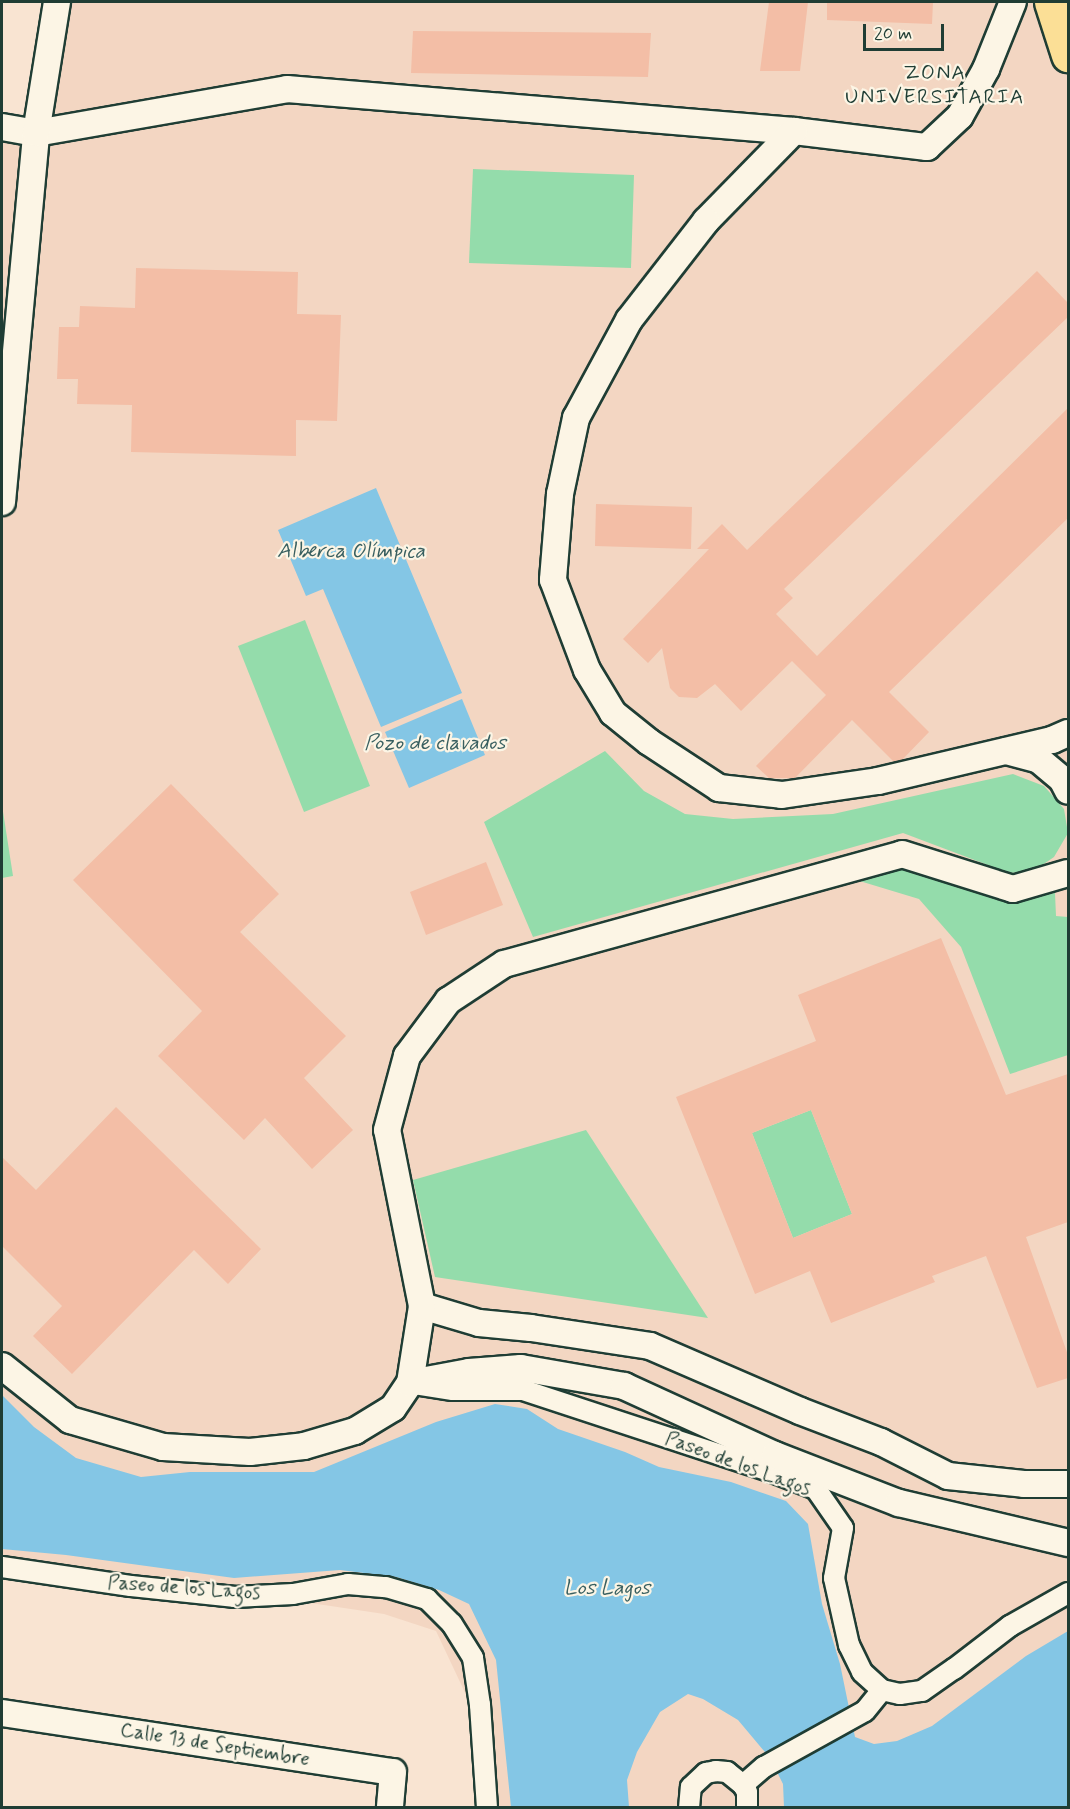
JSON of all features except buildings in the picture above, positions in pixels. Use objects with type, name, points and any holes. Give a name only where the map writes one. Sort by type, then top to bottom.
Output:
[{"type":"main road","points":[[1051,2],[1068,55]]},
{"type":"street","points":[[2,501],[36,133],[57,2]]},
{"type":"street","points":[[2,127],[36,133],[287,88],[794,131],[927,147],[960,116],[986,69],[1013,2]]},
{"type":"street","points":[[794,131],[706,221],[628,320],[576,418],[560,494],[553,580],[586,670],[613,713],[649,742],[719,788],[782,795],[878,781],[1052,740],[1068,732]]},
{"type":"street","points":[[1006,751],[1039,760],[1062,779],[1068,790]]},
{"type":"street","points":[[2,1366],[70,1420],[163,1448],[250,1452],[304,1446],[355,1431],[393,1408],[410,1383],[422,1306],[387,1130],[407,1056],[448,1001],[504,964],[902,854],[1013,889],[1068,873]]},
{"type":"street","points":[[422,1306],[479,1323],[531,1328],[650,1346],[800,1411],[881,1442],[948,1476],[1024,1484],[1068,1484]]},
{"type":"street","points":[[410,1383],[469,1372],[521,1368],[624,1386],[775,1455],[899,1503],[1068,1543]]},
{"type":"street","name":"Paseo de los Lagos","points":[[410,1383],[453,1390],[523,1390],[766,1470],[816,1489],[843,1528],[834,1578],[849,1645],[862,1671],[882,1690]]},
{"type":"street","name":"Paseo de los Lagos","points":[[2,1567],[131,1586],[235,1597],[293,1594],[348,1584],[386,1587],[427,1599],[452,1624],[473,1658],[480,1705],[487,1808]]},
{"type":"street","points":[[743,1785],[769,1764],[865,1711],[882,1690],[900,1694],[922,1690],[954,1669],[1010,1626],[1068,1593]]},
{"type":"street","name":"Calle 13 de Septiembre","points":[[2,1713],[393,1772],[390,1808]]},
{"type":"street","points":[[689,1808],[691,1787],[706,1773],[727,1772],[743,1785],[747,1792],[747,1808]]},
{"type":"shaded area","points":[[62,2],[1068,2],[1068,1807],[481,1807],[468,1699],[436,1631],[384,1614],[2,1557],[2,127],[35,133]]},
{"type":"green space","points":[[473,169],[634,175],[631,268],[469,263]]},
{"type":"green space","points":[[305,620],[370,786],[304,812],[238,646]]},
{"type":"green space","points":[[605,751],[644,791],[685,814],[733,819],[833,814],[1013,774],[1044,786],[1064,809],[1068,833],[1054,857],[1032,872],[1009,873],[903,833],[533,937],[484,822]]},
{"type":"green space","points":[[2,805],[13,876],[2,878]]},
{"type":"green space","points":[[905,865],[1014,898],[1055,893],[1056,916],[1068,917],[1068,1055],[1010,1074],[961,947],[919,899],[853,879]]},
{"type":"green space","points":[[811,1110],[852,1214],[793,1238],[752,1133]]},
{"type":"green space","points":[[586,1130],[708,1318],[435,1277],[413,1180]]},
{"type":"water","name":"Alberca Olímpica","points":[[376,488],[462,693],[381,727],[323,589],[306,596],[278,530]]},
{"type":"water","name":"Pozo de clavados","points":[[462,699],[485,755],[409,788],[385,732]]},
{"type":"water","name":"Los Lagos","points":[[2,1395],[34,1427],[76,1458],[141,1477],[190,1472],[314,1472],[436,1422],[495,1404],[527,1409],[558,1429],[625,1452],[659,1467],[731,1482],[786,1501],[808,1524],[822,1604],[840,1664],[855,1737],[874,1744],[897,1741],[932,1726],[1026,1656],[1068,1631],[1068,1807],[784,1807],[783,1784],[770,1758],[738,1720],[703,1699],[688,1694],[660,1712],[637,1752],[627,1780],[629,1807],[511,1807],[496,1660],[469,1604],[439,1590],[396,1577],[340,1570],[234,1578],[66,1555],[2,1549]]},
{"type":"district","name":"ZONA UNIVERSITARIA","points":[[935,85]]}]
